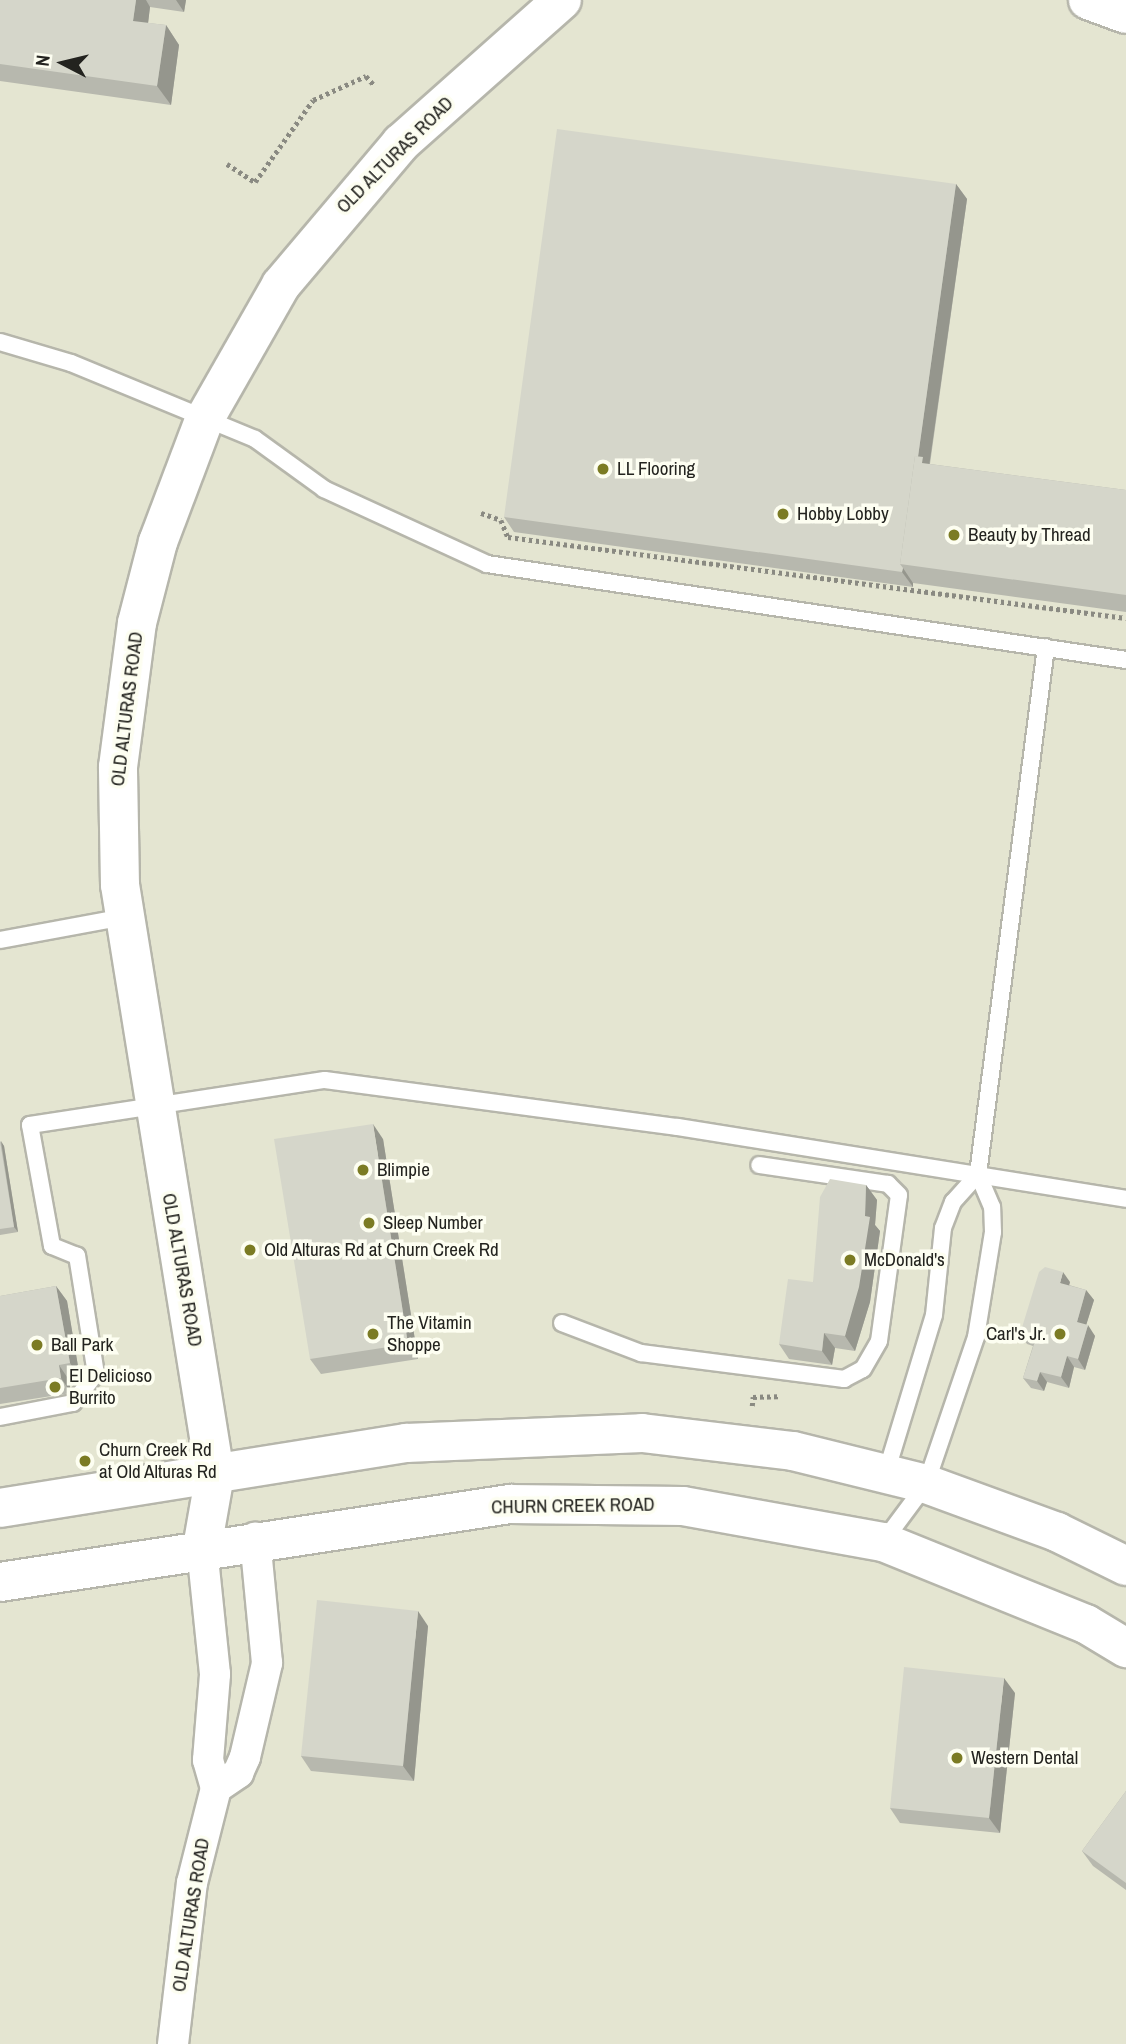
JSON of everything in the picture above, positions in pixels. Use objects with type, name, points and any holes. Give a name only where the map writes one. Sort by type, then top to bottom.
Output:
[{"type":"main road","name":"OLD ALTURAS ROAD","points":[[202,1548],[215,1474],[124,917],[117,793],[127,674],[158,542],[204,420],[259,318],[358,187],[562,0]]},
{"type":"main road","points":[[1088,0],[1126,13]]},
{"type":"main road","points":[[0,1508],[406,1443],[544,1432],[721,1438],[926,1483],[1057,1532],[1126,1566]]},
{"type":"main road","name":"OLD ALTURAS ROAD","points":[[215,1474],[255,1538]]},
{"type":"main road","name":"CHURN CREEK ROAD","points":[[0,1582],[255,1538],[523,1504],[683,1506],[883,1542],[1086,1624],[1126,1648]]},
{"type":"street","name":"OLD ALTURAS ROAD","points":[[216,1788],[238,1773],[245,1758],[267,1663],[255,1538]]},
{"type":"street","name":"OLD ALTURAS ROAD","points":[[173,2044],[192,1883],[216,1788],[208,1760],[215,1674],[202,1548]]},
{"type":"lane","points":[[0,342],[71,363],[255,439],[324,489],[487,564],[1126,660]]},
{"type":"lane","points":[[883,1542],[926,1483],[976,1337],[993,1232],[992,1207],[978,1174],[1046,648]]},
{"type":"lane","points":[[0,940],[124,917]]},
{"type":"lane","points":[[0,1417],[73,1403],[96,1374],[77,1256],[52,1246],[30,1125],[325,1080],[978,1174],[1126,1199]]},
{"type":"lane","points":[[562,1323],[641,1353],[844,1379],[863,1369],[879,1340],[899,1195],[888,1184],[759,1165]]},
{"type":"lane","points":[[886,1473],[934,1315],[943,1228],[953,1202],[978,1174]]},
{"type":"path","points":[[227,164],[255,182],[313,100],[366,76],[374,85]]},
{"type":"path","points":[[481,513],[501,520],[508,537],[1126,618]]},
{"type":"path","points":[[752,1406],[753,1397],[777,1401],[779,1387]]},
{"type":"shaded area","points":[[0,0],[1126,0],[1126,2044],[0,2044]]},
{"type":"building","points":[[0,0],[136,0],[133,21],[166,25],[157,86],[0,64]]},
{"type":"building","points":[[557,129],[956,184],[918,457],[915,456],[900,564],[902,572],[504,517]]},
{"type":"building","points":[[915,456],[923,457],[922,463],[1126,490],[1126,595],[900,564]]},
{"type":"building","points":[[373,1124],[408,1344],[310,1359],[274,1139]]},
{"type":"building","points":[[0,1141],[14,1227],[0,1229]]},
{"type":"building","name":"McDonald's","points":[[830,1179],[866,1185],[865,1216],[870,1217],[859,1287],[845,1336],[824,1333],[822,1351],[779,1344],[788,1279],[813,1282],[820,1197]]},
{"type":"building","name":"Carl's Jr.","points":[[1045,1267],[1063,1272],[1060,1283],[1086,1290],[1077,1322],[1088,1325],[1078,1359],[1067,1356],[1061,1377],[1040,1372],[1037,1381],[1023,1378],[1036,1338],[1020,1334],[1039,1272]]},
{"type":"building","name":"Ball Park","points":[[56,1286],[70,1363],[59,1365],[61,1378],[0,1388],[0,1296]]},
{"type":"building","points":[[317,1600],[418,1611],[403,1766],[301,1756]]},
{"type":"building","name":"Western Dental","points":[[904,1667],[1004,1678],[989,1818],[890,1808]]},
{"type":"building","points":[[1126,1791],[1126,1883],[1082,1851]]},
{"type":"place","name":"LL Flooring","points":[[603,469]]},
{"type":"place","name":"Hobby Lobby","points":[[783,514]]},
{"type":"place","name":"Beauty by Thread","points":[[954,535]]},
{"type":"place","name":"Blimpie","points":[[363,1170]]},
{"type":"place","name":"Sleep Number","points":[[369,1223]]},
{"type":"place","name":"Old Alturas Rd at Churn Creek Rd","points":[[250,1250]]},
{"type":"place","name":"McDonald's","points":[[850,1260]]},
{"type":"place","name":"The Vitamin Shoppe","points":[[373,1334]]},
{"type":"place","name":"Carl's Jr.","points":[[1060,1334]]},
{"type":"place","name":"Ball Park","points":[[37,1345]]},
{"type":"place","name":"El Delicioso Burrito","points":[[55,1387]]},
{"type":"place","name":"Churn Creek Rd at Old Alturas Rd","points":[[85,1461]]},
{"type":"place","name":"Western Dental","points":[[957,1758]]}]
